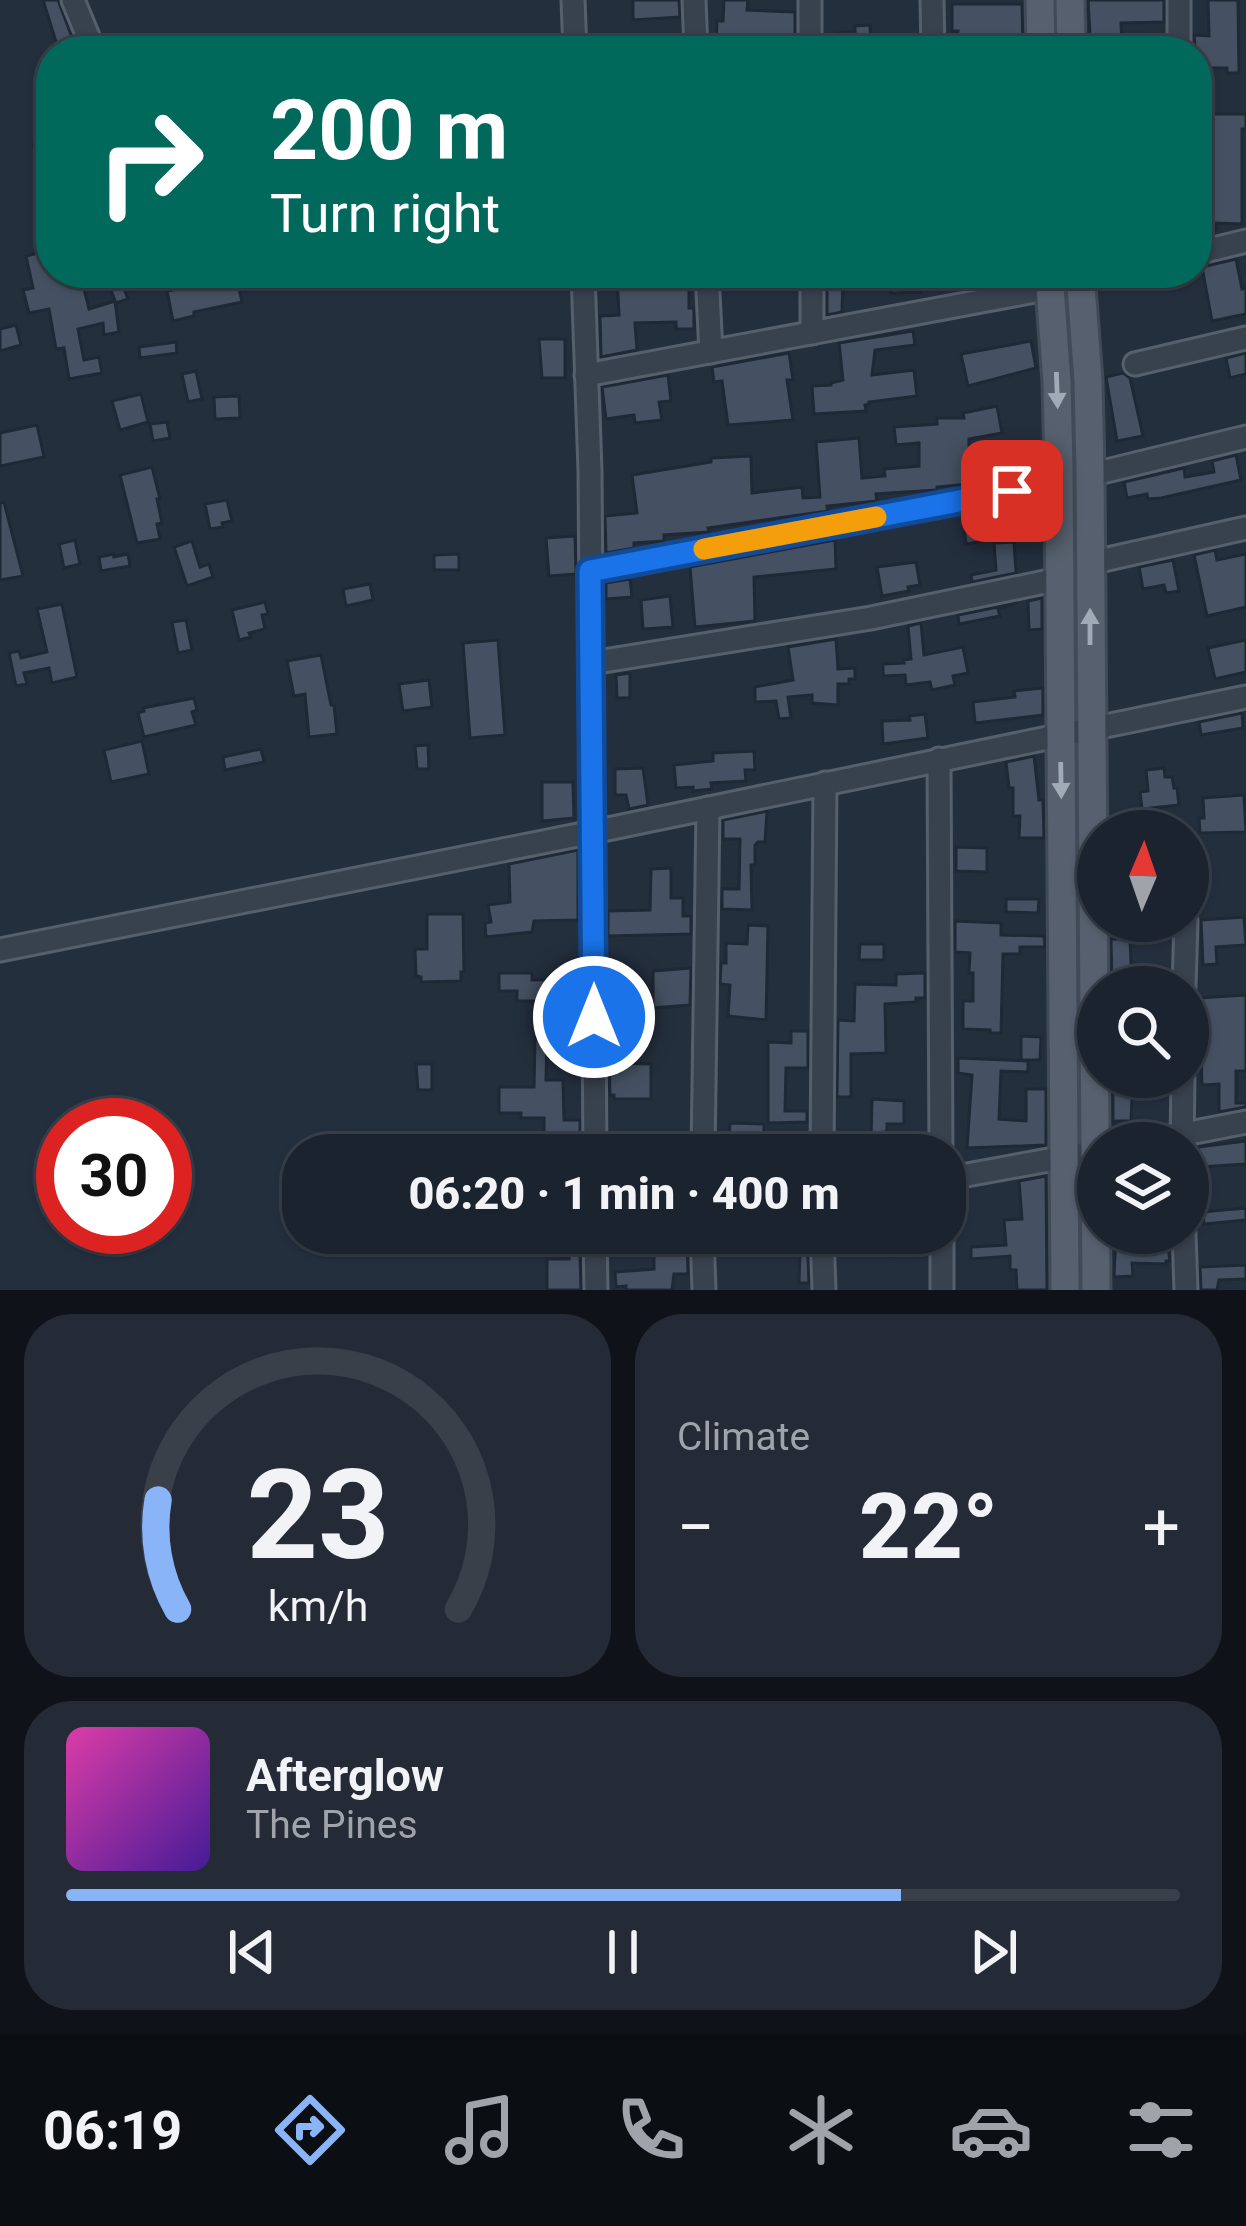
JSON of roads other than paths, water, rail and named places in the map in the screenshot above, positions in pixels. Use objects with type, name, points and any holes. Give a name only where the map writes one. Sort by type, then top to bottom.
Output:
[{"type":"main road","points":[[1040,0],[1041,36]]},
{"type":"main road","points":[[1070,0],[1071,36]]},
{"type":"main road","points":[[1051,288],[1058,382],[1065,1290]]},
{"type":"main road","points":[[1082,288],[1090,475],[1096,1122]]},
{"type":"main road","points":[[1096,1254],[1096,1290]]},
{"type":"street","points":[[73,0],[88,36]]},
{"type":"street","points":[[574,0],[575,36]]},
{"type":"street","points":[[694,0],[695,36]]},
{"type":"street","points":[[810,0],[810,36]]},
{"type":"street","points":[[932,0],[933,36]]},
{"type":"street","points":[[1179,0],[1179,36]]},
{"type":"street","points":[[1212,249],[1246,241]]},
{"type":"street","points":[[583,288],[595,1134]]},
{"type":"street","points":[[708,288],[711,352]]},
{"type":"street","points":[[812,288],[812,333]]},
{"type":"street","points":[[586,375],[812,333],[1014,288]]},
{"type":"street","points":[[1135,364],[1246,338]]},
{"type":"street","points":[[1090,475],[1246,437]]},
{"type":"street","points":[[590,571],[1059,482]]},
{"type":"street","points":[[1090,563],[1246,528]]},
{"type":"street","points":[[591,663],[871,618],[1059,579]]},
{"type":"street","points":[[0,950],[1246,697]]},
{"type":"street","points":[[939,759],[941,1134]]},
{"type":"street","points":[[822,1134],[825,783]]},
{"type":"street","points":[[703,1134],[708,808]]},
{"type":"street","points":[[1209,1132],[1246,1122]]},
{"type":"street","points":[[966,1175],[1077,1155]]},
{"type":"street","points":[[595,1254],[596,1290]]},
{"type":"street","points":[[703,1254],[704,1290]]},
{"type":"street","points":[[823,1254],[824,1290]]},
{"type":"street","points":[[942,1254],[943,1290]]},
{"type":"street","points":[[1185,1254],[1186,1290]]}]
